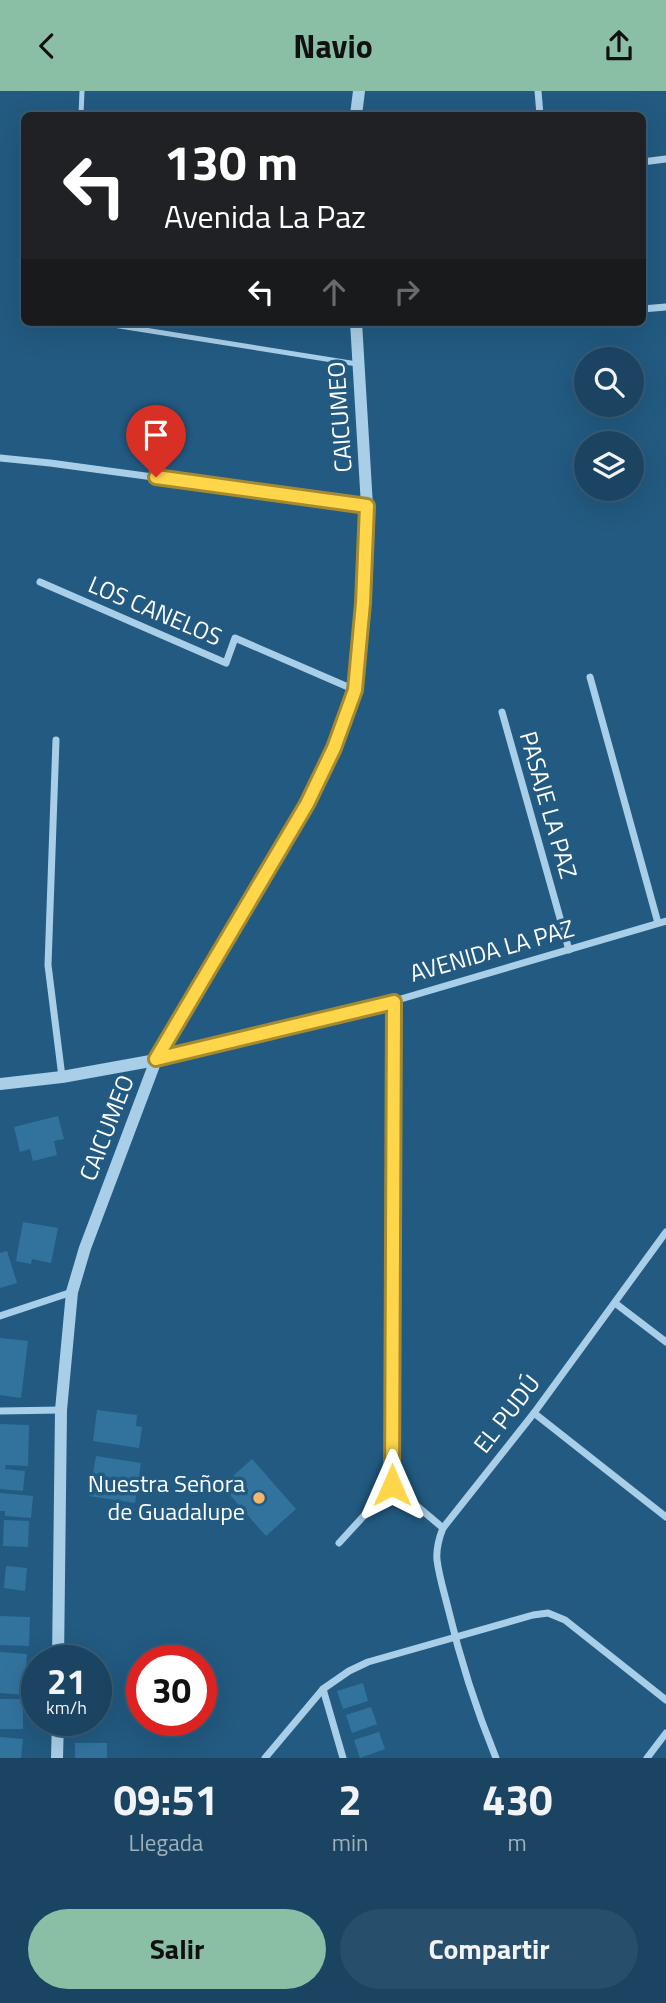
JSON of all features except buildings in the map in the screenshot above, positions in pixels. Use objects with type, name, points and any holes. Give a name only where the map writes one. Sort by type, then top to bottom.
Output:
[{"type":"street","points":[[356,112],[359,91]]},
{"type":"street","points":[[538,91],[540,112]]},
{"type":"street","points":[[646,162],[666,159]]},
{"type":"street","points":[[646,309],[666,307]]},
{"type":"street","name":"CAICUMEO","points":[[58,1645],[61,1410],[72,1292],[85,1248],[156,1059],[307,804],[334,748],[355,690],[363,603],[367,506],[356,326]]},
{"type":"street","points":[[0,458],[367,506]]},
{"type":"street","name":"LOS CANELOS","points":[[40,582],[226,663],[235,638],[355,690]]},
{"type":"street","points":[[590,677],[662,922]]},
{"type":"street","name":"PASAJE LA PAZ","points":[[502,712],[569,950]]},
{"type":"street","points":[[56,740],[48,965],[62,1077]]},
{"type":"street","name":"AVENIDA LA PAZ","points":[[0,1084],[62,1077],[156,1059],[394,1002],[662,922]]},
{"type":"street","points":[[339,1543],[392,1485],[394,1002]]},
{"type":"street","name":"EL PUDÚ","points":[[496,1758],[482,1725],[455,1637],[437,1560],[443,1528],[534,1413],[666,1232]]},
{"type":"street","points":[[0,1317],[72,1292]]},
{"type":"street","points":[[615,1303],[666,1342]]},
{"type":"street","points":[[0,1411],[61,1410]]},
{"type":"street","points":[[534,1413],[666,1517]]},
{"type":"street","points":[[392,1485],[443,1528]]},
{"type":"street","points":[[265,1758],[323,1689],[349,1671],[368,1662],[533,1615],[548,1613],[565,1620],[666,1700]]},
{"type":"street","points":[[323,1689],[343,1758]]},
{"type":"street","points":[[647,1758],[666,1733]]},
{"type":"street","points":[[57,1758],[58,1736]]},
{"type":"lane","points":[[81,112],[82,91]]},
{"type":"lane","points":[[120,326],[357,364]]},
{"type":"place","name":"Nuestra Señora de Guadalupe","points":[[259,1498]]},
{"type":"route","points":[[156,477],[367,506],[363,603],[355,690],[334,748],[307,804],[156,1059],[394,1002],[392,1485]]}]
